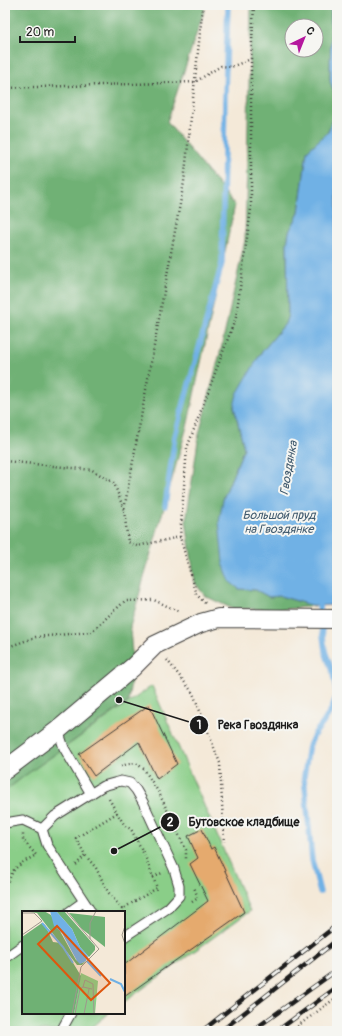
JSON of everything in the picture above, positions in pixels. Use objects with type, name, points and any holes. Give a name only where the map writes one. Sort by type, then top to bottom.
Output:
[{"type":"street","points":[[5,770],[58,730],[133,667],[155,645],[201,623],[219,618],[337,619]]},
{"type":"lane","points":[[58,730],[64,748],[91,794]]},
{"type":"lane","points":[[42,829],[55,816],[103,786],[121,781],[130,783],[136,790],[174,868],[179,886],[179,896],[168,908],[125,936]]},
{"type":"lane","points":[[5,823],[23,820],[42,829],[47,845],[90,911]]},
{"type":"lane","points":[[70,911],[83,902]]},
{"type":"lane","points":[[5,958],[22,946]]},
{"type":"lane","points":[[61,1031],[70,1014]]},
{"type":"path","points":[[124,510],[184,182],[202,5]]},
{"type":"path","points":[[219,618],[197,595],[180,537],[187,448],[236,317],[251,209],[251,59],[254,5]]},
{"type":"path","points":[[5,88],[195,82],[221,66],[231,67],[251,59]]},
{"type":"path","points":[[5,461],[92,470],[114,483],[124,510],[128,542],[137,546],[180,537]]},
{"type":"path","points":[[5,648],[36,637],[91,632],[125,601],[154,600],[201,623]]},
{"type":"path","points":[[155,645],[193,693],[220,764],[224,842]]},
{"type":"path","points":[[117,813],[125,826],[131,829],[145,856],[157,888],[122,909],[108,892],[96,868],[85,855],[76,838],[117,813]]},
{"type":"path","points":[[5,884],[8,882],[14,869],[36,855],[24,840],[23,820]]},
{"type":"path","points":[[67,876],[85,855]]},
{"type":"path","points":[[5,870],[10,876]]},
{"type":"path","points":[[291,1031],[337,997]]},
{"type":"green space","points":[[5,5],[206,5],[167,122],[235,205],[188,423],[130,627],[133,667],[128,702],[5,791]]},
{"type":"green space","points":[[251,5],[329,5],[331,12],[330,81],[335,95],[335,114],[328,132],[307,151],[299,213],[289,232],[287,244],[288,315],[285,324],[261,353],[234,406],[244,448],[223,499],[239,589],[256,590],[269,597],[280,596],[314,606],[278,610],[231,608],[205,596],[195,583],[186,521],[199,434],[222,345],[245,240]]},
{"type":"green space","points":[[152,686],[250,911],[125,1001],[125,911],[22,911],[22,1014],[108,1014],[88,1031],[5,1031],[5,791]]},
{"type":"water","name":"Большой пруд на Гвоздянке","points":[[329,5],[337,5],[337,605],[314,606],[280,596],[269,597],[256,590],[239,589],[230,582],[223,563],[219,522],[223,499],[244,448],[234,406],[237,394],[261,353],[285,324],[288,315],[287,244],[289,232],[299,213],[307,151],[328,132],[335,114],[335,95],[330,81],[331,12]]},
{"type":"building","points":[[149,705],[177,764],[157,779],[139,742],[94,776],[79,754]]},
{"type":"building","points":[[202,829],[211,849],[214,847],[244,912],[125,996],[125,964],[208,901],[190,864],[198,858],[188,836]]},
{"type":"waterway","points":[[165,506],[175,436],[222,263],[228,5]]},
{"type":"waterway","name":"Гвоздянка","points":[[318,598],[325,651],[333,674],[337,695],[331,710],[315,733],[309,746],[304,776],[312,860],[320,892]]},
{"type":"railway","points":[[202,1031],[337,925]]},
{"type":"railway","points":[[221,1031],[337,940]]},
{"type":"railway","points":[[252,1031],[337,970]]},
{"type":"railway","points":[[277,1031],[337,987]]},
{"type":"place","name":"Река Гвоздянка","points":[[119,700]]},
{"type":"place","name":"Бутовское кладбище","points":[[114,851]]}]
